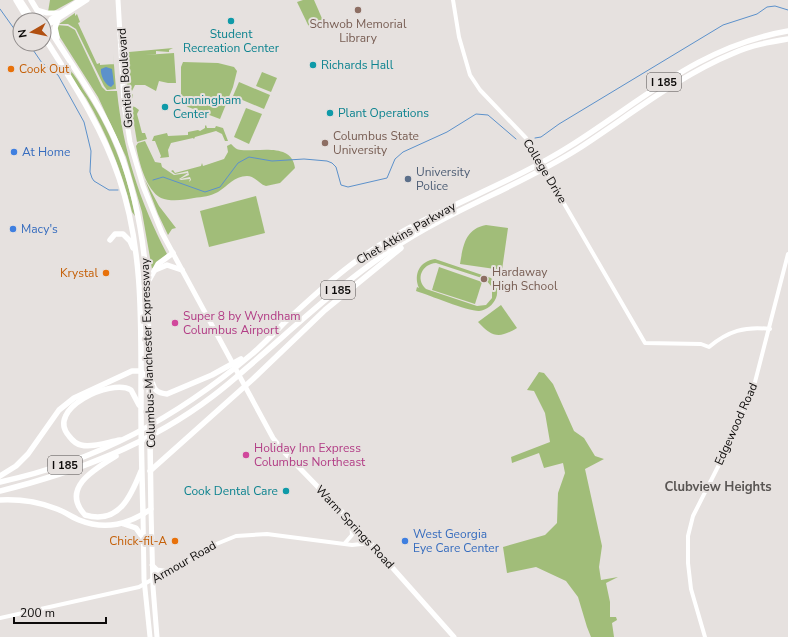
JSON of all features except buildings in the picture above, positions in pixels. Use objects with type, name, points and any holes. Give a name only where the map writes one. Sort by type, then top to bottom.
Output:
[{"type":"highway","points":[[16,0],[23,12]]},
{"type":"highway","points":[[20,0],[28,12]]},
{"type":"highway","name":"Columbus-Manchester Expressway","points":[[31,0],[37,10]]},
{"type":"highway","points":[[58,19],[55,28],[59,44]]},
{"type":"highway","name":"Chet Atkins Parkway","points":[[0,482],[68,464],[128,438],[160,421],[208,389],[254,352],[318,292],[369,252],[440,212],[552,157],[687,68],[729,47],[761,37],[788,31]]},
{"type":"highway","name":"Columbus-Manchester Expressway","points":[[52,33],[100,109],[120,153],[132,187],[141,226],[148,282],[150,471],[152,509]]},
{"type":"highway","name":"Chet Atkins Parkway","points":[[0,490],[77,469],[128,448],[160,432],[216,395],[329,297],[362,271],[424,228],[534,175],[555,163],[681,81],[722,58],[749,48],[788,39]]},
{"type":"highway","name":"Columbus-Manchester Expressway","points":[[52,49],[95,120],[110,152],[129,211],[136,260],[141,371],[143,514]]},
{"type":"highway","points":[[150,471],[254,379],[325,310],[397,250],[448,216]]},
{"type":"highway","points":[[110,240],[115,234],[123,234],[130,241],[136,260]]},
{"type":"highway","points":[[148,282],[162,259],[173,253]]},
{"type":"highway","points":[[154,272],[160,267],[167,265],[182,270]]},
{"type":"highway","points":[[149,374],[155,390],[160,393],[167,394],[212,375],[254,352]]},
{"type":"highway","points":[[0,476],[16,466],[28,454],[59,410],[74,398],[125,374],[141,371],[146,378],[150,393]]},
{"type":"highway","points":[[128,438],[88,446],[80,445],[72,441],[66,434],[64,418],[68,410],[76,404],[115,387],[126,387],[130,390],[141,408]]},
{"type":"highway","points":[[128,448],[101,465],[80,484],[76,492],[76,501],[80,509],[85,515],[92,517],[101,517],[119,510],[132,494],[142,469]]},
{"type":"highway","points":[[0,500],[37,503],[57,509],[89,523],[100,525],[123,524],[136,528],[143,538]]},
{"type":"highway","points":[[123,524],[152,509]]},
{"type":"main road","points":[[52,18],[80,0]]},
{"type":"main road","points":[[52,21],[58,19],[87,0]]},
{"type":"main road","name":"Gentian Boulevard","points":[[118,0],[124,104],[130,142],[140,179]]},
{"type":"main road","points":[[37,10],[47,13],[60,13]]},
{"type":"main road","name":"Warm Springs Road","points":[[140,179],[155,217],[173,253],[249,396],[274,438],[285,453],[350,520],[454,637]]},
{"type":"main road","name":"Columbus-Manchester Expressway","points":[[152,509],[152,581],[157,637]]},
{"type":"main road","name":"Columbus-Manchester Expressway","points":[[143,514],[144,585],[150,637]]},
{"type":"main road","points":[[152,565],[157,570],[169,572]]},
{"type":"street","name":"College Drive","points":[[453,0],[459,37],[470,75],[480,90],[526,138],[645,343],[701,344],[709,347],[720,338],[733,331],[752,328],[770,329]]},
{"type":"street","name":"Edgewood Road","points":[[705,637],[691,589],[688,563],[688,536],[693,516],[745,409],[755,382],[770,329],[788,254]]},
{"type":"street","points":[[344,544],[348,542],[352,535],[353,529],[350,520]]},
{"type":"street","name":"Armour Road","points":[[0,618],[132,589],[144,585],[169,572],[209,547],[236,536],[267,534],[352,545],[370,543]]},
{"type":"green space","points":[[50,0],[74,0],[54,11],[48,12]]},
{"type":"green space","points":[[303,0],[314,0],[324,23],[310,29],[297,2]]},
{"type":"green space","points":[[75,13],[75,16],[77,14],[80,22],[78,23],[97,64],[114,64],[116,89],[107,90],[104,86],[76,29],[68,24],[59,24]]},
{"type":"green space","points":[[57,25],[68,26],[75,30],[102,87],[106,91],[117,91],[128,155],[134,176],[157,235],[167,254],[152,269],[142,212],[126,157],[98,97],[58,34]]},
{"type":"green space","points":[[173,48],[169,50],[169,52],[156,51],[156,54],[145,55],[174,53],[176,83],[159,81],[156,91],[145,85],[135,85],[131,93],[133,95],[131,102],[127,89],[129,52]]},
{"type":"green space","points":[[183,62],[218,63],[234,67],[237,71],[233,87],[220,119],[188,107],[181,102],[181,67]]},
{"type":"green space","points":[[69,69],[77,79],[109,134],[122,166],[132,199],[135,216],[132,212],[119,167],[101,125],[86,98],[71,76]]},
{"type":"green space","points":[[262,72],[277,78],[271,92],[256,86]]},
{"type":"green space","points":[[239,82],[270,95],[264,109],[233,96]]},
{"type":"green space","points":[[131,106],[139,110],[137,114],[142,133],[145,133],[147,139],[137,142]]},
{"type":"green space","points":[[246,108],[262,114],[249,144],[234,137]]},
{"type":"green space","points":[[206,125],[207,128],[215,128],[216,126],[223,128],[228,141],[225,141],[222,134],[216,131],[195,137],[194,139],[171,143],[168,150],[169,157],[160,158],[161,156],[155,141],[152,141],[154,136],[167,133],[168,136],[188,135],[188,132],[200,131],[205,128]]},
{"type":"green space","points":[[145,141],[155,162],[161,163],[162,167],[174,175],[188,173],[179,179],[181,180],[190,179],[189,182],[191,180],[190,177],[180,179],[189,175],[188,171],[175,174],[171,171],[173,170],[175,173],[201,166],[202,163],[203,166],[224,159],[228,152],[227,146],[231,144],[240,150],[281,151],[288,154],[293,160],[295,168],[280,183],[266,186],[250,176],[242,176],[235,179],[218,192],[203,197],[169,200],[161,198],[151,189],[144,175],[136,146],[138,143]]},
{"type":"green space","points":[[145,180],[159,206],[176,228],[172,229],[168,235],[158,214]]},
{"type":"green space","points":[[256,196],[265,233],[209,247],[200,211]]},
{"type":"green space","points":[[486,225],[508,228],[502,270],[460,264],[462,251],[469,234],[479,227]]},
{"type":"green space","points":[[435,259],[491,278],[496,285],[497,290],[495,301],[487,308],[479,311],[457,306],[416,291],[417,287],[419,288],[417,283],[417,273],[425,262]],"holes":[[[436,263],[485,279],[492,287],[492,298],[486,305],[477,306],[426,289],[421,281],[424,269],[427,266]]]},
{"type":"green space","points":[[439,267],[482,282],[475,304],[432,290]]},
{"type":"green space","points":[[501,305],[517,328],[505,334],[496,335],[487,331],[478,322]]},
{"type":"green space","points":[[539,372],[544,373],[553,384],[574,431],[584,438],[595,456],[604,459],[585,469],[602,546],[599,567],[601,580],[618,577],[606,583],[610,602],[610,617],[616,617],[617,620],[612,623],[614,637],[591,637],[578,597],[566,581],[536,567],[507,573],[503,547],[545,535],[557,523],[558,493],[565,473],[563,463],[544,468],[539,453],[512,463],[511,457],[550,442],[545,413],[534,391],[527,390]]},
{"type":"water","points":[[106,67],[112,69],[114,84],[111,87],[103,80],[101,74],[101,69]]},
{"type":"waterway","points":[[535,138],[541,137],[559,124],[723,25],[757,14],[767,7],[775,6],[788,10]]},
{"type":"waterway","points":[[0,9],[12,26]]},
{"type":"waterway","points":[[34,52],[42,63],[58,75],[84,122],[91,151],[90,172],[92,178],[94,181],[109,190],[118,190]]},
{"type":"waterway","points":[[153,180],[163,177],[205,192],[220,187],[238,163],[249,157],[272,161],[304,159],[327,161],[336,167],[341,185],[348,187],[387,178],[395,159],[403,152],[447,132],[476,114],[488,115],[516,139]]},
{"type":"place","name":"Schwob Memorial Library","points":[[358,10]]},
{"type":"place","name":"Student Recreation Center","points":[[231,21]]},
{"type":"place","name":"Richards Hall","points":[[313,65]]},
{"type":"place","name":"Cook Out","points":[[11,69]]},
{"type":"place","name":"Cunningham Center","points":[[165,107]]},
{"type":"place","name":"Plant Operations","points":[[330,113]]},
{"type":"place","name":"Columbus State University","points":[[325,143]]},
{"type":"place","name":"At Home","points":[[14,152]]},
{"type":"place","name":"University Police","points":[[408,179]]},
{"type":"place","name":"Macy's","points":[[13,229]]},
{"type":"place","name":"Krystal","points":[[106,273]]},
{"type":"place","name":"Hardaway High School","points":[[484,279]]},
{"type":"place","name":"Super 8 by Wyndham Columbus Airport","points":[[175,323]]},
{"type":"place","name":"Holiday Inn Express Columbus Northeast","points":[[246,455]]},
{"type":"place","name":"Cook Dental Care","points":[[286,491]]},
{"type":"place","name":"Chick-fil-A","points":[[175,541]]},
{"type":"place","name":"West Georgia Eye Care Center","points":[[405,541]]},
{"type":"district","name":"Clubview Heights","points":[[718,487]]}]
